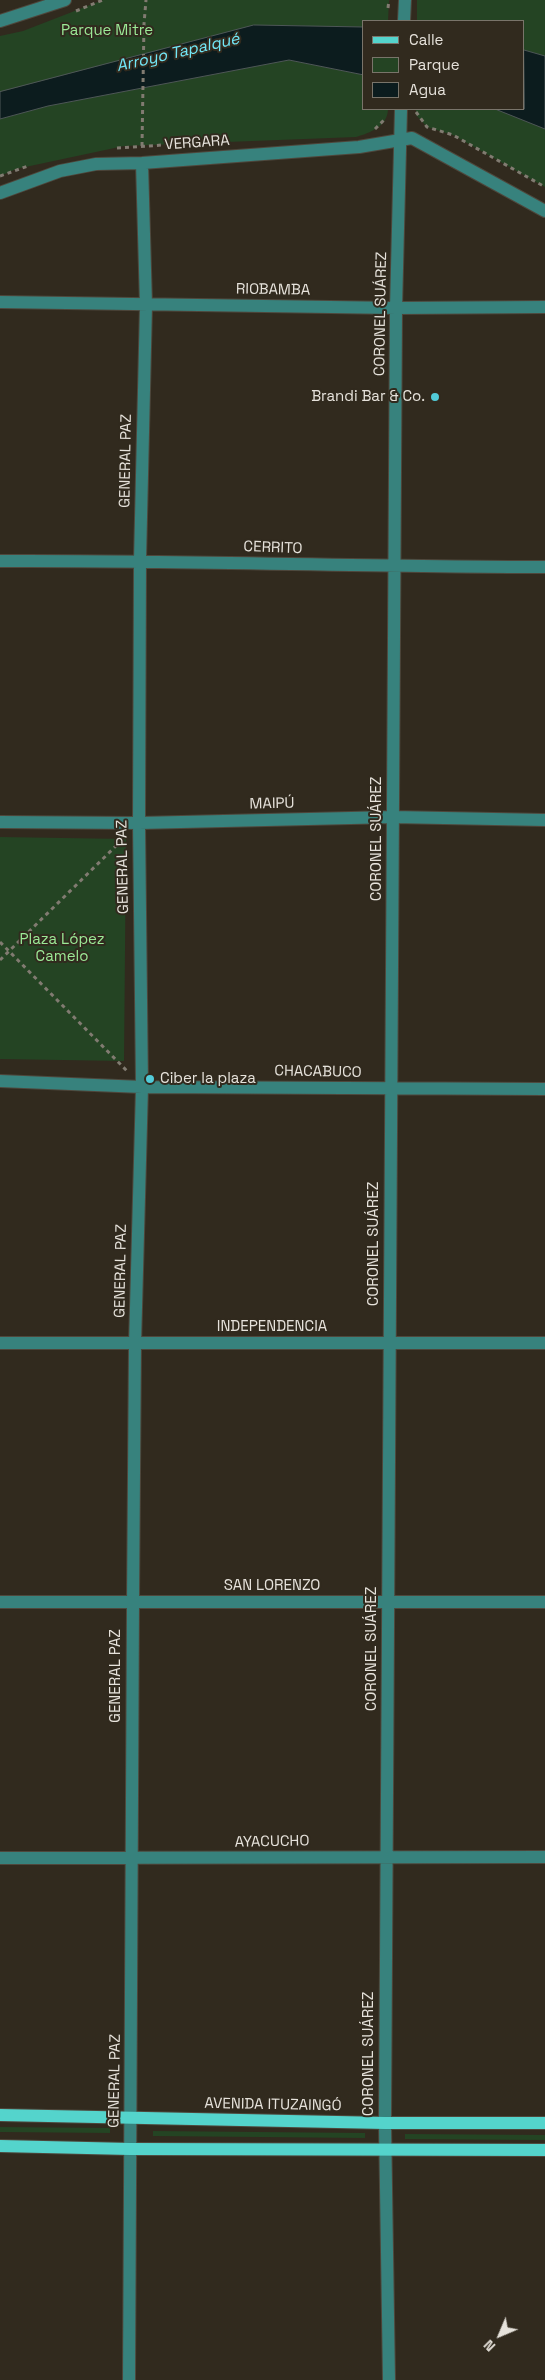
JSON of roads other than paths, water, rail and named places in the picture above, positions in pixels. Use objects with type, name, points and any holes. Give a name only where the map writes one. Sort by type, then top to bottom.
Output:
[{"type":"main road","name":"AVENIDA ITUZAINGÓ","points":[[0,2116],[384,2123],[545,2123]]},
{"type":"main road","points":[[0,2146],[130,2149],[545,2150]]},
{"type":"street","points":[[0,21],[65,0]]},
{"type":"street","points":[[404,20],[405,0]]},
{"type":"street","name":"CORONEL SUÁREZ","points":[[388,2380],[384,2123],[396,308],[401,110]]},
{"type":"street","points":[[400,139],[412,138],[427,144],[545,212]]},
{"type":"street","name":"VERGARA","points":[[0,193],[60,172],[96,164],[142,163],[359,147],[400,139]]},
{"type":"street","name":"GENERAL PAZ","points":[[129,2380],[133,1603],[136,1344],[142,1087],[139,823],[140,560],[146,305],[142,163]]},
{"type":"street","name":"RIOBAMBA","points":[[0,302],[396,308],[545,307]]},
{"type":"street","name":"CERRITO","points":[[0,561],[140,560],[395,567],[545,567]]},
{"type":"street","name":"MAIPÚ","points":[[0,822],[139,823],[393,817],[545,820]]},
{"type":"street","name":"CHACABUCO","points":[[0,1082],[142,1087],[545,1090]]},
{"type":"street","name":"INDEPENDENCIA","points":[[0,1344],[545,1343]]},
{"type":"street","name":"SAN LORENZO","points":[[0,1602],[545,1602]]},
{"type":"street","name":"AYACUCHO","points":[[0,1858],[132,1860],[545,1857]]},
{"type":"water","name":"Arroyo Tapalqué","points":[[254,25],[362,27],[362,75],[289,60],[48,106],[0,119],[0,92]]},
{"type":"water","points":[[525,50],[545,56],[545,129],[498,110],[525,110]]},
{"type":"place","name":"Brandi Bar & Co.","points":[[435,397]]},
{"type":"place","name":"Ciber la plaza","points":[[150,1079]]},
{"type":"park label","name":"Parque Mitre","points":[[107,31]]},
{"type":"park label","name":"Plaza López Camelo","points":[[62,948]]}]
